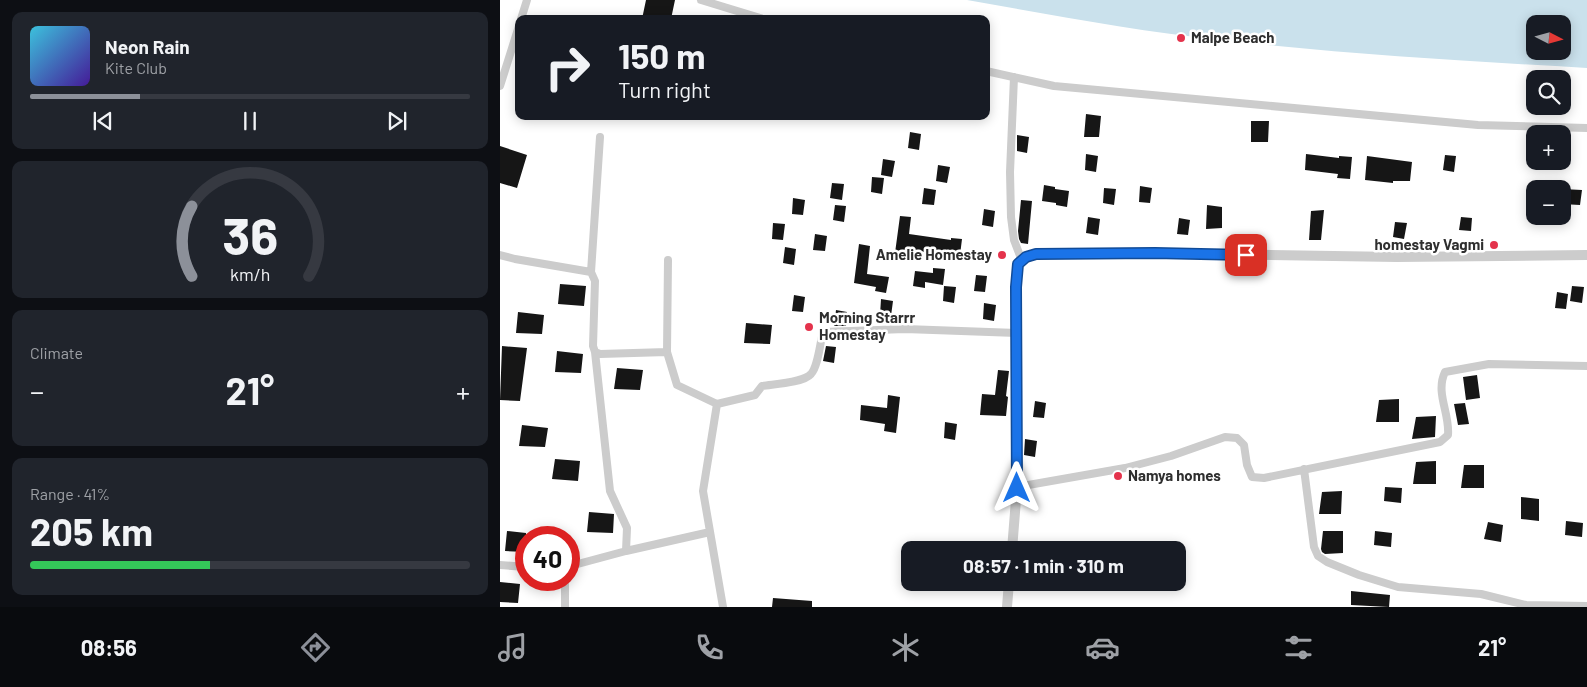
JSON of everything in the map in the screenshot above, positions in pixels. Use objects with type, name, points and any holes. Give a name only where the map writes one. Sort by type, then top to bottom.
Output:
[{"type":"street","points":[[522,15],[527,0]]},
{"type":"street","points":[[701,0],[750,15]]},
{"type":"street","points":[[500,86],[515,39]]},
{"type":"street","points":[[990,72],[1064,86],[1478,125],[1587,128]]},
{"type":"street","points":[[1014,77],[1010,172],[1011,217],[1014,240],[1022,261]]},
{"type":"street","points":[[600,137],[591,272],[595,281],[593,346],[610,491],[627,528],[626,551]]},
{"type":"street","points":[[1013,541],[1017,488],[1016,287],[1018,264],[1026,257],[1036,254],[1155,253],[1397,257],[1587,255]]},
{"type":"street","points":[[500,255],[591,272]]},
{"type":"street","points":[[668,260],[667,352],[677,385],[717,404],[755,395],[762,386],[804,379],[812,374],[818,358],[822,332],[905,329],[1017,333]]},
{"type":"street","points":[[595,352],[600,354],[667,352]]},
{"type":"street","points":[[1017,488],[1125,468],[1171,456],[1225,437],[1237,438],[1244,445],[1246,465],[1252,477],[1264,478],[1440,442],[1448,435],[1449,425],[1441,393],[1441,380],[1445,372],[1489,364],[1587,366]]},
{"type":"street","points":[[717,404],[704,482],[704,500],[723,607]]},
{"type":"street","points":[[1304,469],[1314,547],[1318,556],[1327,562],[1358,575],[1398,588],[1481,594],[1526,606],[1587,606]]},
{"type":"street","points":[[580,563],[710,532]]},
{"type":"street","points":[[500,565],[515,566]]},
{"type":"street","points":[[565,591],[565,607]]},
{"type":"street","points":[[1007,607],[1008,591]]},
{"type":"water","points":[[967,0],[1587,0],[1587,68],[1404,57],[1267,45],[1157,32]]},
{"type":"building","points":[[646,0],[675,0],[672,15],[643,15]]},
{"type":"building","points":[[1086,114],[1101,116],[1099,137],[1084,137]]},
{"type":"building","points":[[1251,121],[1269,121],[1268,142],[1251,142]]},
{"type":"building","points":[[910,132],[921,134],[919,150],[908,148]]},
{"type":"building","points":[[1017,135],[1029,137],[1027,153],[1017,151]]},
{"type":"building","points":[[500,146],[527,155],[517,188],[500,183]]},
{"type":"building","points":[[1086,154],[1098,156],[1096,172],[1085,170]]},
{"type":"building","points":[[1306,154],[1339,158],[1339,156],[1352,157],[1350,179],[1337,178],[1338,174],[1305,170]]},
{"type":"building","points":[[1445,155],[1456,156],[1454,172],[1443,170]]},
{"type":"building","points":[[1367,156],[1412,162],[1410,181],[1393,181],[1393,183],[1365,180]]},
{"type":"building","points":[[883,159],[895,161],[892,177],[881,175]]},
{"type":"building","points":[[938,165],[950,167],[947,183],[936,181]]},
{"type":"building","points":[[872,177],[884,178],[882,194],[871,192]]},
{"type":"building","points":[[832,183],[844,184],[842,200],[830,198]]},
{"type":"building","points":[[1044,185],[1069,191],[1067,207],[1042,201]]},
{"type":"building","points":[[1140,186],[1152,188],[1150,203],[1139,202]]},
{"type":"building","points":[[924,188],[936,190],[934,205],[922,204]]},
{"type":"building","points":[[1104,188],[1116,189],[1114,205],[1103,203]]},
{"type":"building","points":[[1571,189],[1582,190],[1580,205],[1571,204]]},
{"type":"building","points":[[793,198],[805,200],[803,215],[792,214]]},
{"type":"building","points":[[1021,200],[1032,201],[1028,244],[1021,243],[1019,239]]},
{"type":"building","points":[[835,205],[846,206],[844,222],[833,220]]},
{"type":"building","points":[[1207,205],[1222,207],[1222,228],[1206,229]]},
{"type":"building","points":[[984,209],[995,211],[993,227],[982,225]]},
{"type":"building","points":[[1324,210],[1321,240],[1309,240],[1311,211]]},
{"type":"building","points":[[900,216],[911,217],[909,234],[951,240],[951,238],[962,239],[960,255],[942,252],[942,255],[907,249],[906,255],[895,253]]},
{"type":"building","points":[[1088,217],[1100,219],[1098,235],[1086,233]]},
{"type":"building","points":[[1461,217],[1472,218],[1471,231],[1459,230]]},
{"type":"building","points":[[1179,218],[1190,220],[1188,235],[1177,234]]},
{"type":"building","points":[[1395,222],[1407,223],[1404,239],[1393,237]]},
{"type":"building","points":[[773,223],[785,224],[783,240],[772,239]]},
{"type":"building","points":[[815,234],[827,236],[825,251],[813,250]]},
{"type":"building","points":[[859,244],[870,246],[867,274],[889,277],[886,293],[875,291],[876,287],[854,283]]},
{"type":"building","points":[[785,247],[796,249],[794,265],[783,263]]},
{"type":"building","points":[[933,268],[945,269],[943,285],[925,282],[925,288],[913,286],[915,271],[933,273]]},
{"type":"building","points":[[976,275],[987,276],[985,292],[974,291]]},
{"type":"building","points":[[560,284],[586,286],[584,306],[558,304]]},
{"type":"building","points":[[944,286],[956,287],[954,303],[943,301]]},
{"type":"building","points":[[1572,286],[1584,287],[1582,303],[1570,301]]},
{"type":"building","points":[[1557,292],[1568,294],[1566,309],[1555,308]]},
{"type":"building","points":[[794,295],[805,297],[803,312],[792,311]]},
{"type":"building","points":[[881,299],[893,301],[891,316],[880,315]]},
{"type":"building","points":[[984,303],[996,305],[994,321],[983,319]]},
{"type":"building","points":[[836,310],[847,312],[846,326],[834,326]]},
{"type":"building","points":[[518,312],[544,315],[542,334],[516,333]]},
{"type":"building","points":[[746,323],[772,325],[770,344],[744,343]]},
{"type":"building","points":[[502,346],[527,348],[520,401],[500,400]]},
{"type":"building","points":[[826,346],[836,347],[834,363],[823,361]]},
{"type":"building","points":[[557,351],[583,354],[581,373],[555,372]]},
{"type":"building","points":[[617,368],[643,370],[640,390],[614,389]]},
{"type":"building","points":[[998,370],[1009,371],[1006,416],[980,415],[982,394],[995,395]]},
{"type":"building","points":[[1477,375],[1480,398],[1466,400],[1463,377]]},
{"type":"building","points":[[888,395],[900,397],[896,433],[884,431],[885,424],[860,420],[861,405],[887,408]]},
{"type":"building","points":[[1399,399],[1399,422],[1376,422],[1379,400]]},
{"type":"building","points":[[1035,401],[1046,403],[1044,418],[1033,417]]},
{"type":"building","points":[[1465,403],[1469,424],[1458,425],[1454,404]]},
{"type":"building","points":[[1436,416],[1435,437],[1412,439],[1416,417]]},
{"type":"building","points":[[945,422],[957,424],[955,440],[944,438]]},
{"type":"building","points":[[522,425],[548,428],[545,447],[519,446]]},
{"type":"building","points":[[1025,439],[1037,441],[1035,457],[1024,455]]},
{"type":"building","points":[[555,459],[580,461],[578,481],[552,479]]},
{"type":"building","points":[[1436,461],[1436,484],[1413,484],[1416,462]]},
{"type":"building","points":[[1464,465],[1484,465],[1484,488],[1461,488]]},
{"type":"building","points":[[1385,487],[1402,488],[1401,503],[1384,501]]},
{"type":"building","points":[[1342,491],[1341,514],[1319,514],[1322,492]]},
{"type":"building","points":[[1521,497],[1539,499],[1539,521],[1521,519]]},
{"type":"building","points":[[589,512],[614,514],[613,533],[587,532]]},
{"type":"building","points":[[1566,521],[1583,523],[1582,537],[1565,535]]},
{"type":"building","points":[[1488,522],[1503,525],[1501,542],[1484,539]]},
{"type":"building","points":[[507,531],[515,532],[515,551],[505,551]]},
{"type":"building","points":[[1323,531],[1343,531],[1343,553],[1325,554],[1322,552]]},
{"type":"building","points":[[1375,531],[1392,533],[1391,547],[1374,545]]},
{"type":"building","points":[[500,582],[515,584],[515,591],[519,591],[518,603],[500,602]]},
{"type":"building","points":[[1351,591],[1390,595],[1389,607],[1351,605]]},
{"type":"building","points":[[773,598],[812,601],[812,607],[772,607]]},
{"type":"place","name":"Malpe Beach","points":[[1181,38]]},
{"type":"place","name":"homestay Vagmi","points":[[1494,245]]},
{"type":"place","name":"Amelie Homestay","points":[[1002,255]]},
{"type":"place","name":"Morning Starrr Homestay","points":[[809,327]]},
{"type":"place","name":"Namya homes","points":[[1118,476]]},
{"type":"route","points":[[1017,488],[1018,346],[1016,287],[1018,264],[1026,257],[1036,254],[1155,253],[1246,255]]}]
